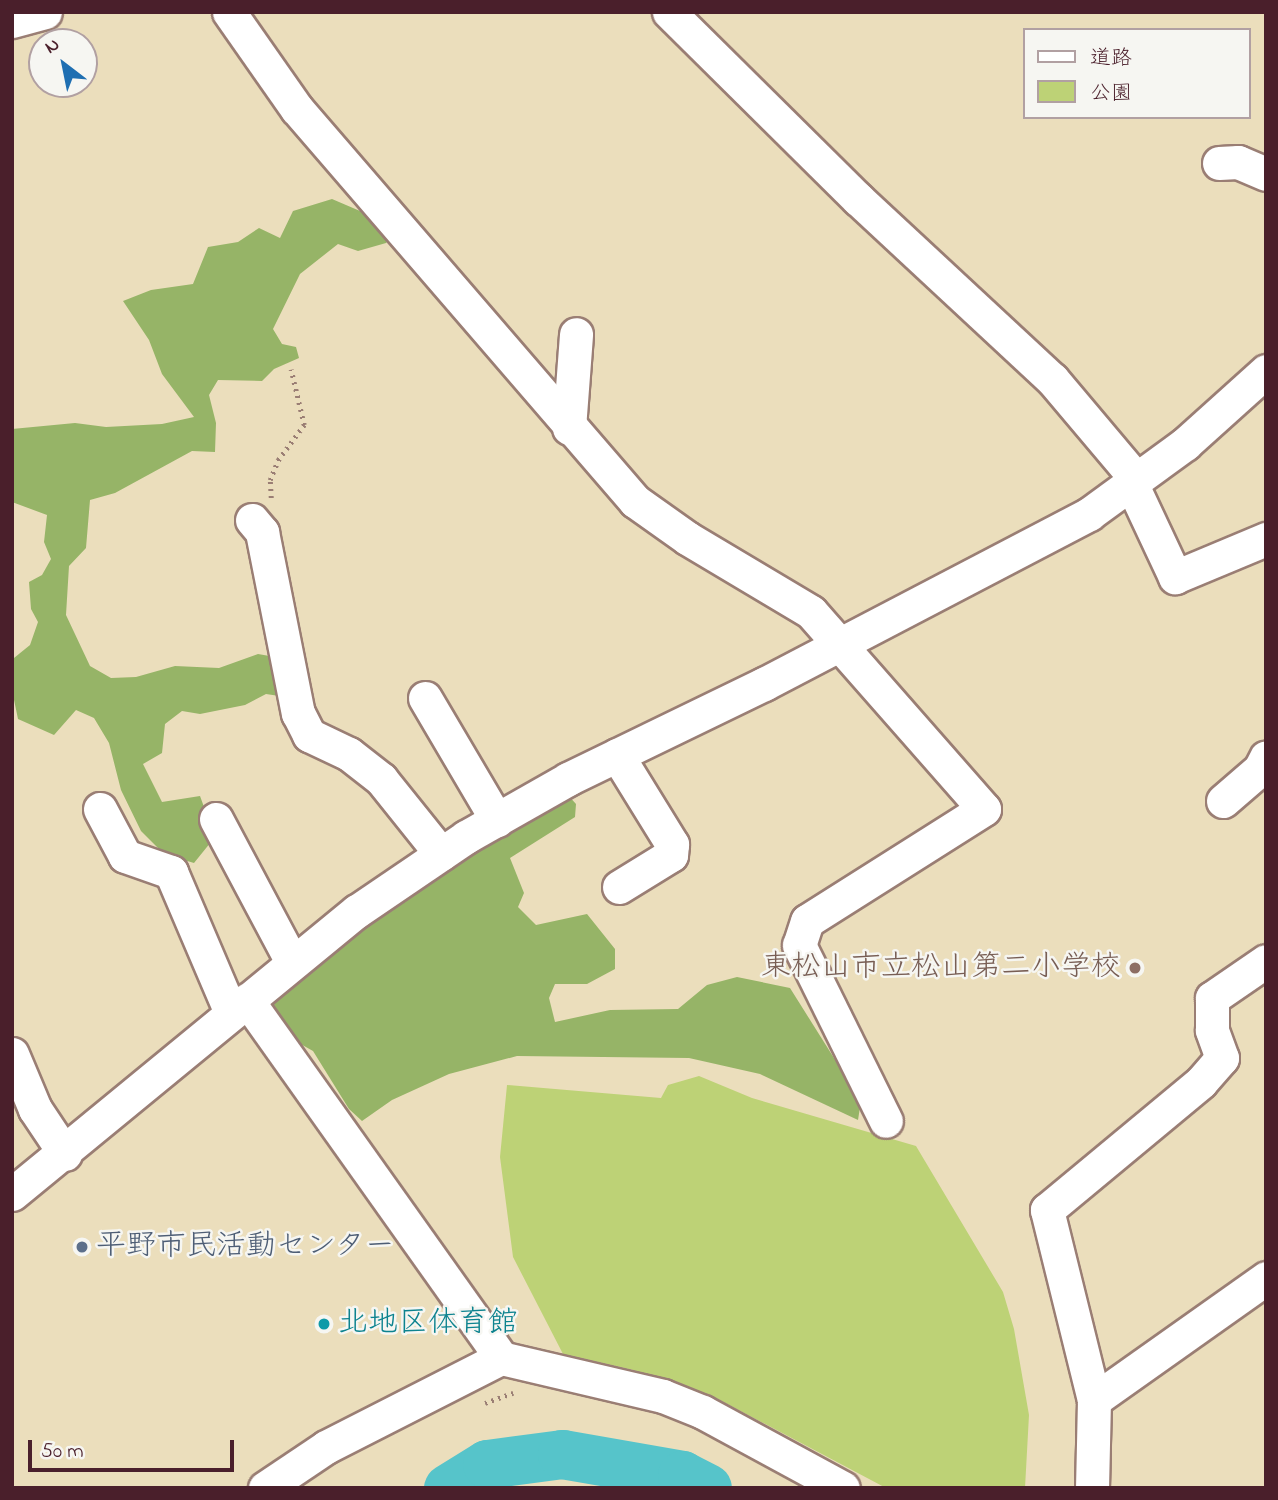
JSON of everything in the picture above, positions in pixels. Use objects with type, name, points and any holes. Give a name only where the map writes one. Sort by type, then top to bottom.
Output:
[{"type":"street","points":[[12,20],[45,12]]},
{"type":"street","points":[[229,12],[306,119],[569,428],[635,501],[687,538],[811,612],[984,809],[807,921],[799,945],[886,1121]]},
{"type":"street","points":[[669,12],[858,199],[1052,379],[1135,483],[1175,578],[1266,539]]},
{"type":"street","points":[[1219,163],[1238,162],[1266,174]]},
{"type":"street","points":[[569,428],[576,334]]},
{"type":"street","points":[[12,1194],[65,1154],[292,962],[357,911],[441,854],[497,820],[617,755],[1028,548],[1135,483],[1266,371]]},
{"type":"street","points":[[257,526],[298,713],[309,735],[349,754],[381,779],[441,854]]},
{"type":"street","points":[[425,698],[497,820]]},
{"type":"street","points":[[617,755],[672,844],[671,855],[619,887]]},
{"type":"street","points":[[1223,801],[1260,769],[1266,757]]},
{"type":"street","points":[[100,809],[125,856],[171,872],[239,1006],[501,1358],[663,1396],[703,1412],[844,1488]]},
{"type":"street","points":[[216,819],[292,962]]},
{"type":"street","points":[[1092,1488],[1094,1400],[1047,1210],[1200,1082],[1222,1058],[1212,1030],[1212,999],[1266,961]]},
{"type":"street","points":[[12,1054],[35,1110],[65,1154]]},
{"type":"street","points":[[1094,1400],[1266,1278]]},
{"type":"street","points":[[265,1488],[326,1447],[501,1358]]},
{"type":"path","points":[[1097,12],[1110,12]]},
{"type":"path","points":[[257,526],[270,516],[270,480],[278,460],[304,425],[291,370]]},
{"type":"green space","points":[[332,199],[374,217],[394,235],[386,243],[358,251],[338,244],[300,274],[273,329],[282,344],[296,347],[299,358],[274,369],[262,381],[218,380],[209,395],[216,423],[215,452],[192,451],[115,493],[90,500],[86,548],[69,566],[66,615],[90,666],[111,678],[136,677],[175,666],[219,668],[258,654],[281,658],[286,697],[266,694],[245,705],[200,714],[182,711],[165,724],[162,753],[143,764],[162,802],[200,796],[215,837],[194,863],[164,854],[141,831],[121,790],[109,743],[94,718],[76,710],[54,735],[18,719],[13,695],[14,658],[30,645],[38,622],[31,609],[29,582],[42,575],[51,559],[44,542],[47,515],[12,502],[12,429],[75,423],[106,427],[162,424],[194,417],[162,374],[149,340],[123,301],[151,290],[193,284],[208,247],[238,242],[259,228],[280,238],[293,211]]},
{"type":"green space","points":[[567,794],[576,804],[575,817],[510,858],[524,893],[518,907],[536,925],[587,914],[615,949],[615,969],[587,984],[555,984],[549,998],[555,1022],[610,1010],[678,1009],[707,985],[737,977],[790,988],[861,1101],[858,1120],[760,1074],[689,1058],[517,1056],[449,1074],[392,1100],[362,1121],[349,1109],[313,1051],[297,1042],[271,1006],[377,911]]},
{"type":"green space","points":[[699,1076],[752,1098],[916,1146],[1003,1292],[1014,1329],[1029,1415],[1025,1488],[886,1488],[716,1398],[633,1370],[563,1354],[513,1257],[500,1157],[507,1085],[661,1098],[668,1085]]},
{"type":"waterway","points":[[448,1488],[487,1464],[562,1454],[682,1475],[707,1488]]},
{"type":"place","name":"東松山市立松山第二小学校","points":[[1135,968]]},
{"type":"place","name":"平野市民活動センター","points":[[82,1247]]},
{"type":"place","name":"北地区体育館","points":[[324,1324]]}]
